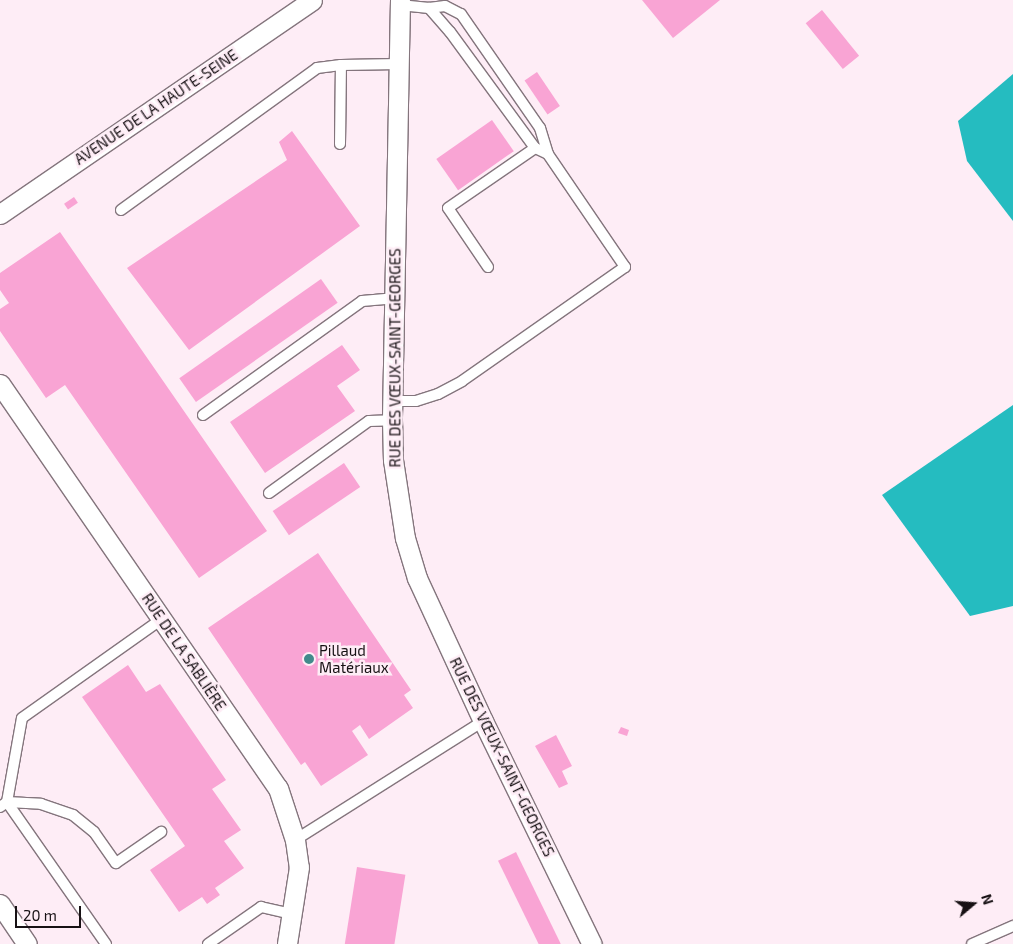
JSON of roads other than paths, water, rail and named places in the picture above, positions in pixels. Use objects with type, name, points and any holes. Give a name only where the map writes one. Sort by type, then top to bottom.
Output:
[{"type":"street","name":"AVENUE DE LA HAUTE-SEINE","points":[[0,214],[312,0]]},
{"type":"street","name":"RUE DES VŒUX-SAINT-GEORGES","points":[[400,3],[392,420],[393,460],[405,538],[417,578],[483,721],[592,944]]},
{"type":"street","name":"RUE DE LA SABLIÈRE","points":[[0,384],[278,788],[295,840],[298,867],[287,944]]},
{"type":"street","points":[[0,904],[27,944]]},
{"type":"lane","points":[[392,401],[416,401],[438,394],[462,381],[625,267],[548,154],[540,128],[461,14],[445,6],[429,8],[400,3]]},
{"type":"lane","points":[[429,8],[450,32],[535,148],[548,154]]},
{"type":"lane","points":[[340,144],[341,64]]},
{"type":"lane","points":[[121,210],[317,68],[341,64],[399,64]]},
{"type":"lane","points":[[488,267],[448,208],[535,148]]},
{"type":"lane","points":[[203,415],[362,301],[394,298]]},
{"type":"lane","points":[[269,493],[369,421],[392,420]]},
{"type":"lane","points":[[106,944],[3,804],[22,718],[162,619]]},
{"type":"lane","points":[[295,840],[483,721]]},
{"type":"lane","points":[[3,804],[42,804],[74,815],[94,832],[116,863],[161,832]]},
{"type":"lane","points":[[208,944],[261,907],[291,914]]},
{"type":"lane","points":[[972,944],[1013,926]]},
{"type":"water","points":[[1013,74],[1013,221],[967,161],[958,121]]},
{"type":"water","points":[[1013,405],[1013,606],[970,616],[882,495]]},
{"type":"place","name":"Pillaud Matériaux","points":[[309,659]]}]
